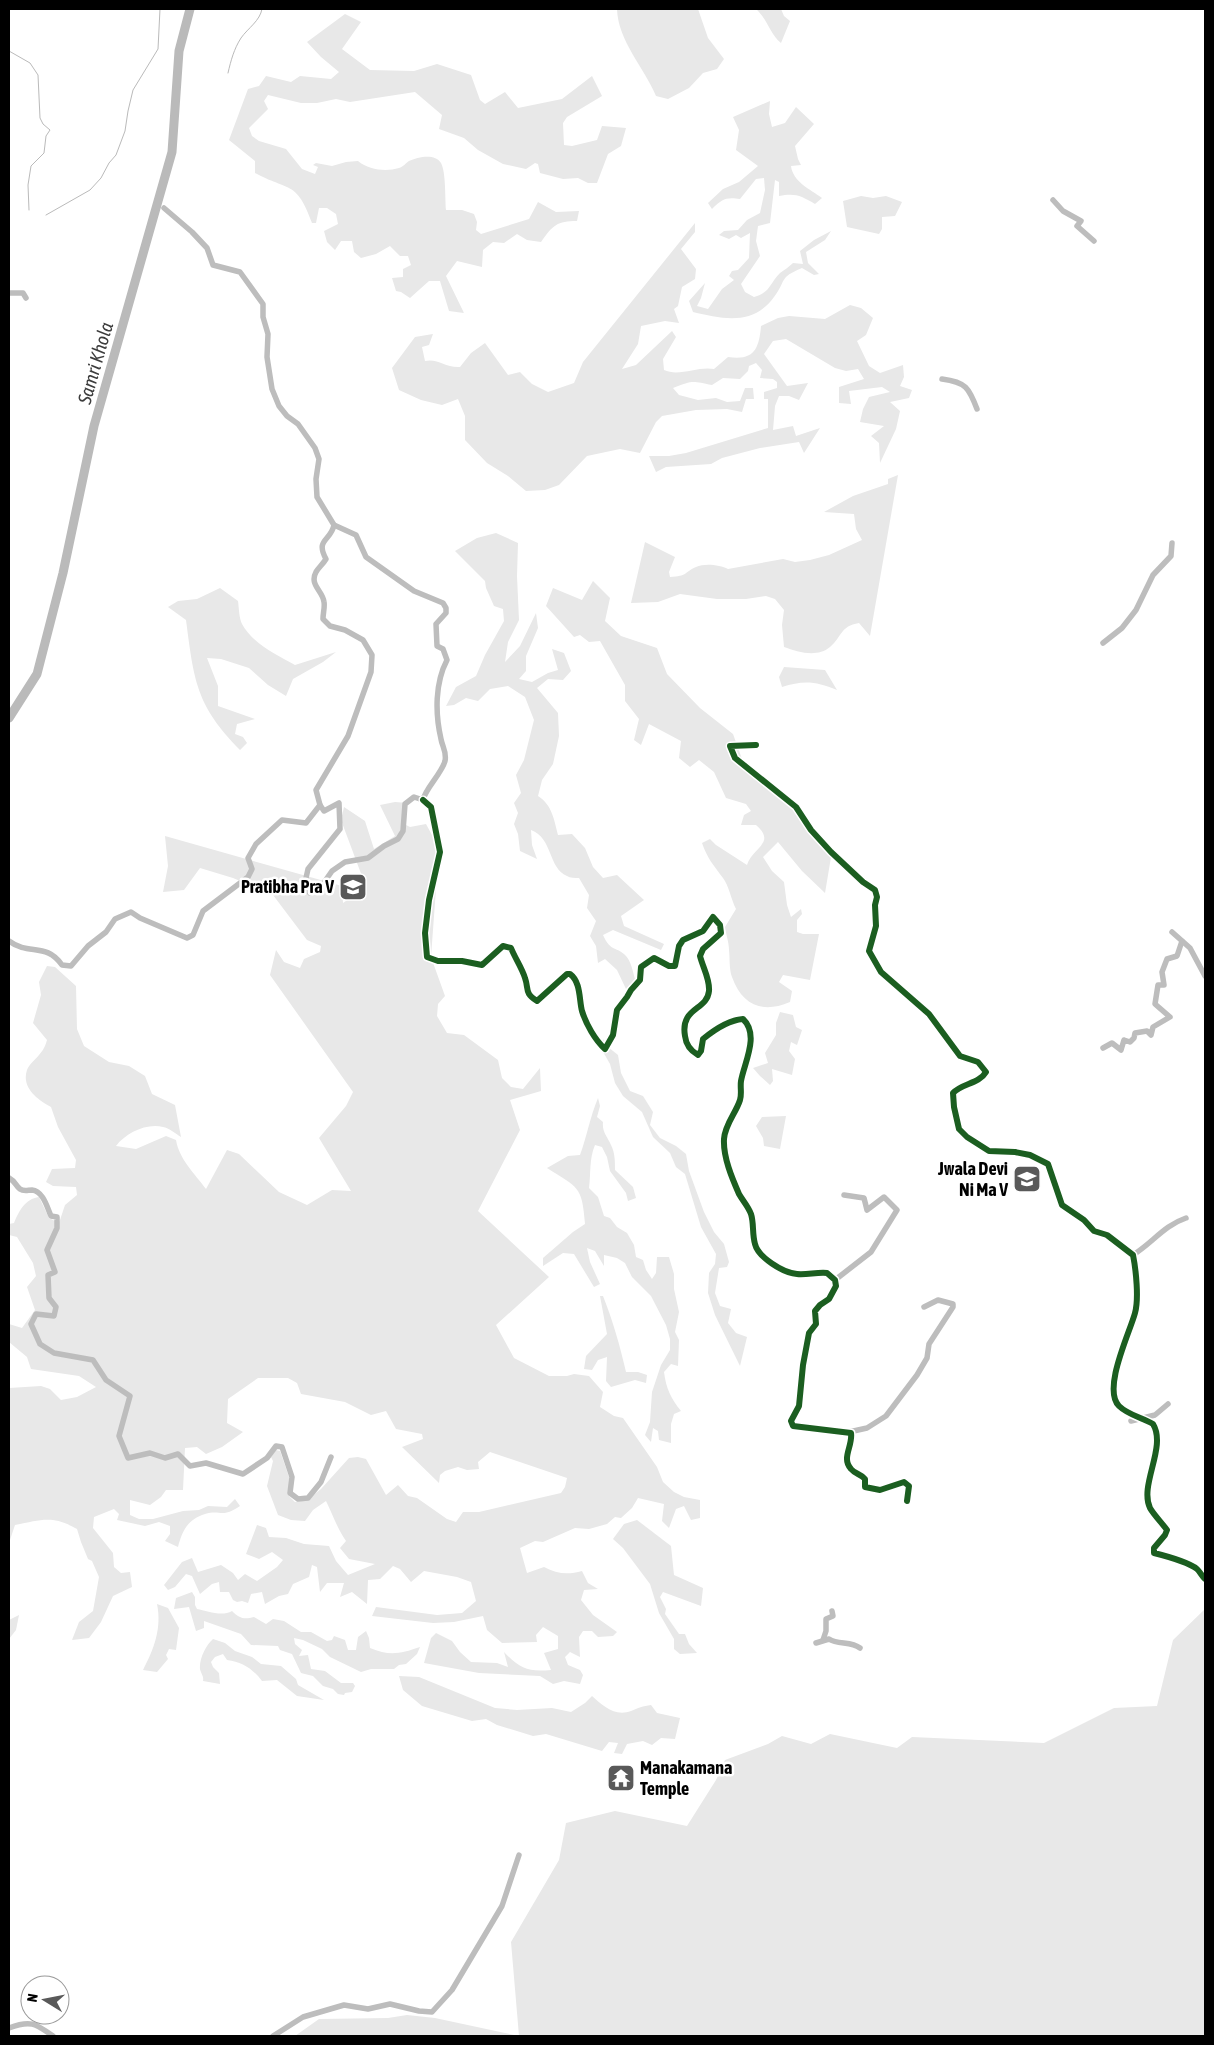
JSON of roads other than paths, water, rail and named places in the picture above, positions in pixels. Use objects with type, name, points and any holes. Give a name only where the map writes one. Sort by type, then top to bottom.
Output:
[{"type":"street","points":[[1053,200],[1063,211],[1081,221],[1077,226],[1094,241]]},
{"type":"street","points":[[164,208],[207,248],[213,265],[240,272],[263,304],[263,317],[268,334],[267,357],[272,389],[279,406],[287,416],[298,424],[316,448],[319,459],[316,479],[317,497],[334,524],[356,535],[366,557],[414,591],[443,603],[446,608],[446,612],[436,624],[437,646],[443,649],[447,660],[439,681],[437,708],[441,740],[446,754],[445,762],[434,783],[424,793],[424,800]]},
{"type":"street","points":[[9,293],[23,293],[26,298]]},
{"type":"street","points":[[942,379],[960,382],[967,387],[977,409]]},
{"type":"street","points":[[334,524],[333,532],[323,542],[322,547],[326,559],[322,566],[317,569],[314,586],[324,600],[323,619],[330,626],[345,630],[363,640],[372,654],[371,672],[348,736],[316,790],[320,805],[324,811],[339,803],[340,829],[308,869],[304,887],[310,893],[323,884],[332,871],[345,862],[368,858],[384,846],[398,839],[403,831],[405,804],[414,797],[424,800],[431,808],[440,852],[429,900],[426,933],[427,958],[438,961],[462,961],[482,965],[504,946],[510,948],[526,979],[526,988],[529,996],[536,1001],[567,974],[570,974],[575,980],[582,1003],[582,1010],[589,1026],[597,1042],[605,1049],[613,1035],[617,1010],[640,980],[641,967],[647,961],[654,958],[669,966],[675,966],[679,946],[683,940],[703,931],[713,917],[720,925],[721,933],[703,949],[700,956],[708,980],[709,992],[706,1000],[687,1017],[683,1026],[685,1041],[692,1052],[698,1055],[701,1051],[703,1039],[710,1034],[736,1020],[743,1019],[746,1023],[749,1030],[750,1053],[742,1080],[740,1100],[728,1122],[724,1138],[726,1155],[732,1174],[740,1195],[752,1216],[755,1244],[766,1260],[788,1272],[796,1274],[827,1274],[835,1280],[836,1286],[828,1299],[815,1311],[816,1324],[809,1333],[803,1364],[799,1406],[791,1421],[793,1426],[849,1432],[867,1428],[886,1416],[917,1375],[927,1358],[929,1344],[953,1307],[953,1304],[938,1300],[924,1307]]},
{"type":"street","points":[[1104,643],[1122,628],[1136,610],[1153,575],[1171,556],[1172,543]]},
{"type":"street","points":[[756,745],[730,746],[735,758],[796,806],[811,830],[831,852],[863,882],[875,890],[877,898],[875,905],[876,926],[869,951],[880,972],[929,1014],[960,1056],[978,1062],[986,1072],[983,1078],[958,1087],[953,1093],[959,1129],[967,1137],[989,1151],[1015,1152],[1030,1155],[1048,1164],[1062,1205],[1084,1220],[1094,1231],[1107,1235],[1133,1255],[1135,1312],[1116,1367],[1114,1394],[1118,1405],[1153,1424],[1156,1430],[1155,1460],[1149,1486],[1150,1507],[1167,1530],[1154,1548],[1154,1553],[1172,1557],[1178,1562],[1190,1566],[1197,1570],[1205,1579]]},
{"type":"street","points":[[9,941],[17,947],[51,952],[62,965],[72,966],[88,946],[106,932],[115,919],[131,912],[140,918],[187,938],[193,935],[203,911],[248,877],[252,869],[248,858],[256,844],[282,820],[306,823],[320,805]]},
{"type":"street","points":[[1172,932],[1190,948],[1205,976]]},
{"type":"street","points":[[1103,1048],[1112,1043],[1121,1050],[1124,1040],[1130,1042],[1134,1038],[1135,1033],[1147,1031],[1151,1035],[1153,1027],[1170,1017],[1155,1004],[1158,984],[1164,985],[1162,972],[1166,959],[1177,956],[1182,941]]},
{"type":"street","points":[[9,1178],[16,1182],[20,1189],[25,1191],[34,1190],[41,1195],[51,1216],[57,1217],[57,1228],[47,1250],[54,1272],[48,1275],[49,1298],[56,1307],[54,1316],[36,1314],[31,1324],[40,1344],[54,1353],[93,1360],[106,1380],[130,1396],[119,1436],[128,1458],[150,1453],[165,1458],[178,1454],[190,1466],[206,1463],[243,1474],[267,1458],[276,1446],[282,1447],[292,1477],[290,1493],[298,1499],[308,1498],[321,1482],[331,1457]]},
{"type":"street","points":[[835,1280],[870,1252],[897,1210],[884,1197],[867,1210],[864,1198],[844,1195]]},
{"type":"street","points":[[1133,1255],[1143,1249],[1166,1228],[1186,1218]]},
{"type":"street","points":[[1131,1421],[1155,1415],[1168,1404]]},
{"type":"street","points":[[849,1432],[852,1435],[847,1453],[847,1463],[853,1471],[865,1479],[865,1487],[880,1490],[904,1482],[909,1486],[907,1501]]},
{"type":"street","points":[[823,1640],[826,1631],[826,1619],[833,1616],[832,1611]]},
{"type":"street","points":[[816,1643],[829,1639],[834,1642],[857,1645],[860,1648]]},
{"type":"street","points":[[273,2036],[303,2017],[344,2005],[368,2009],[390,2004],[432,2012],[452,1990],[502,1906],[519,1855]]},
{"type":"street","points":[[9,2028],[24,2022],[40,2026],[53,2036]]},
{"type":"waterway","points":[[46,215],[90,190],[101,178],[116,155],[125,131],[133,90],[158,49],[160,9]]},
{"type":"waterway","name":"Samri Khola","points":[[9,718],[37,674],[63,573],[94,426],[172,152],[179,51],[190,9]]},
{"type":"waterway","points":[[228,73],[239,42],[256,21],[262,9]]},
{"type":"waterway","points":[[9,51],[30,63],[38,75],[40,118],[43,124],[50,130],[46,136],[44,153],[31,166],[28,185],[29,210]]},
{"type":"place","name":"Pratibha Pra V","points":[[353,887]]},
{"type":"place","name":"Jwala Devi Ni Ma V","points":[[1027,1179]]},
{"type":"place","name":"Manakamana Temple","points":[[621,1778]]}]
